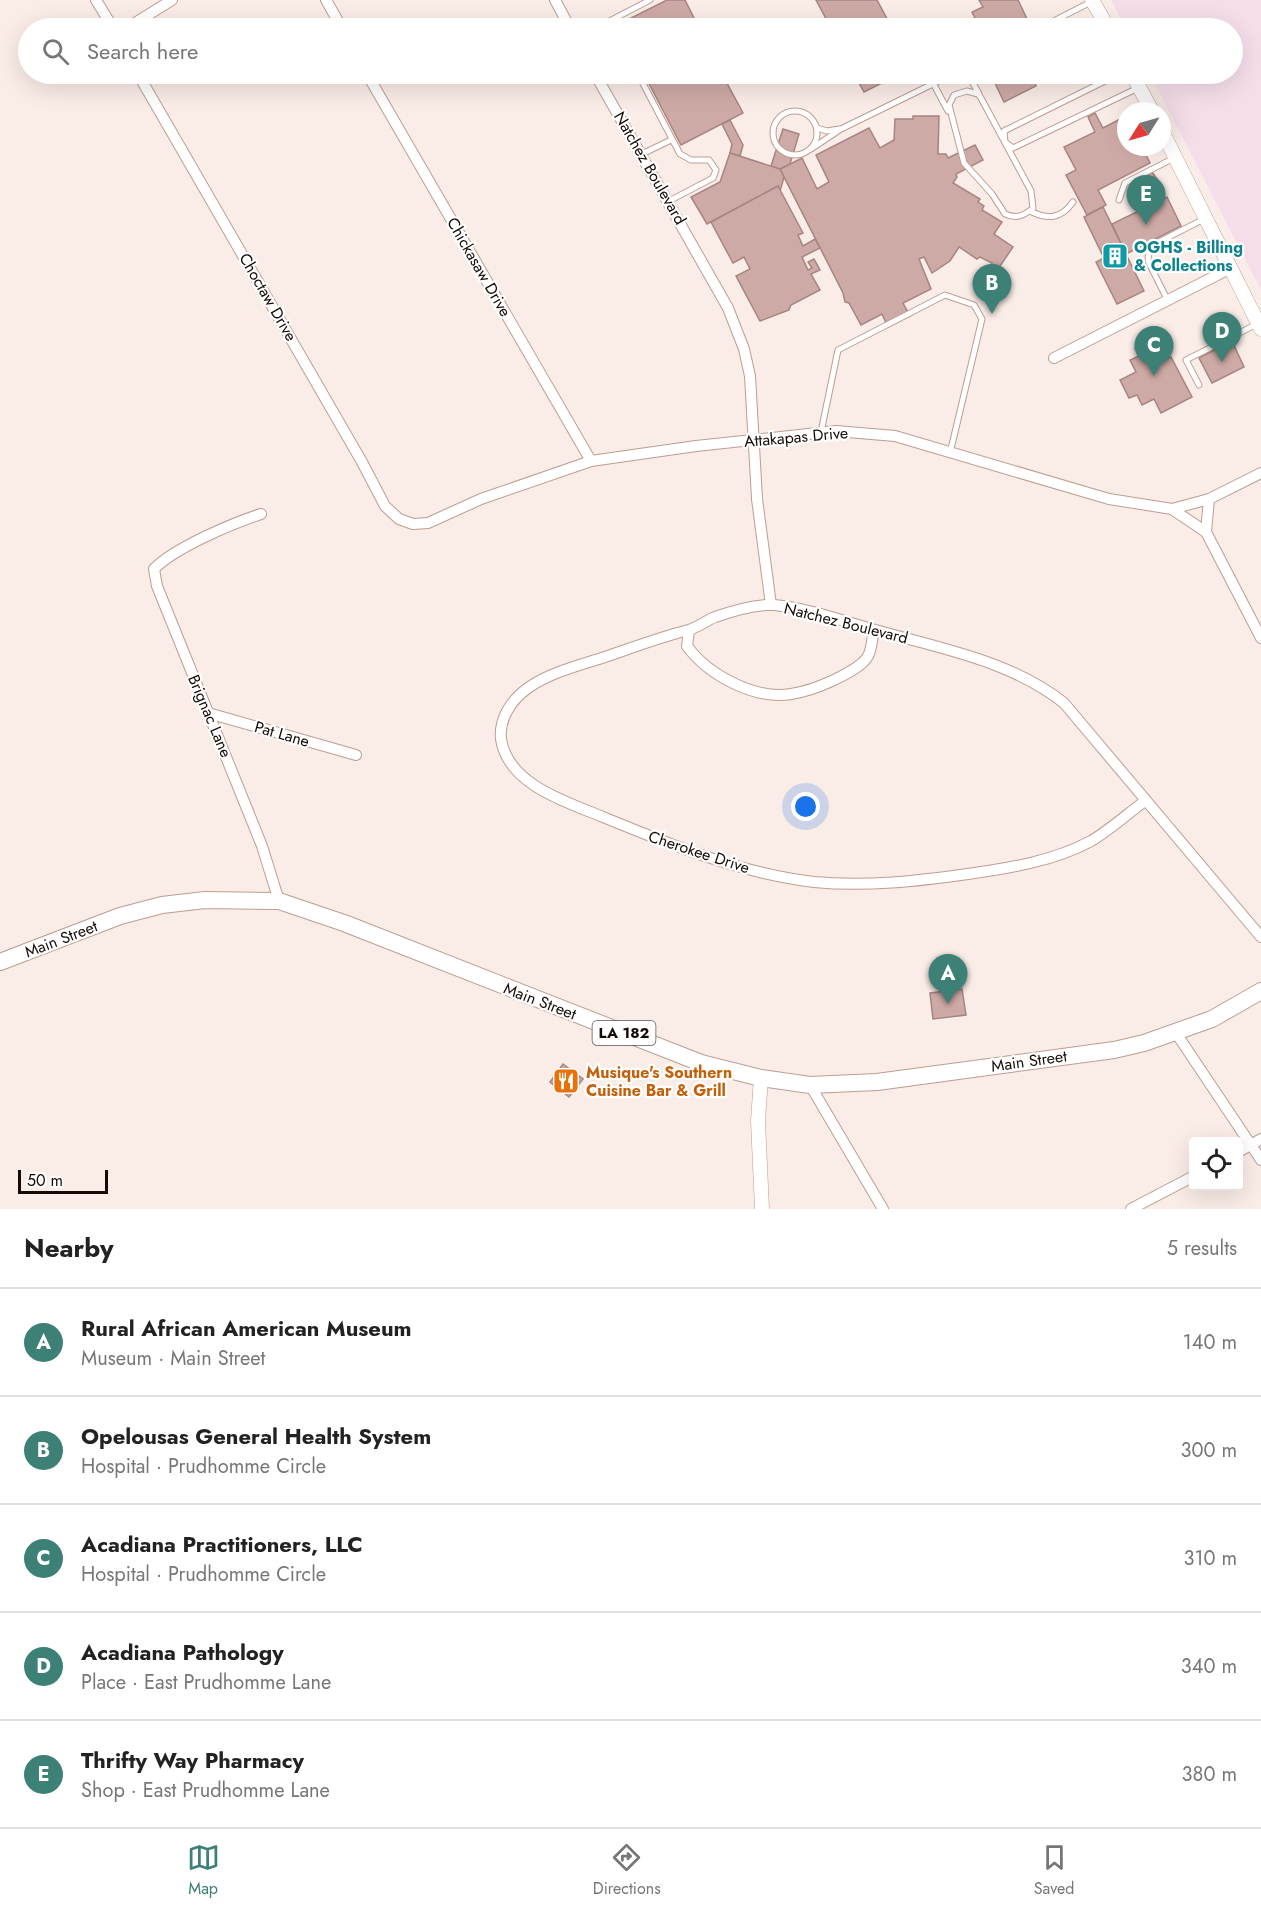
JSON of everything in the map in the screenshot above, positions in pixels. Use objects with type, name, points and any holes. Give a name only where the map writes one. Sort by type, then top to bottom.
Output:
[{"type":"main road","name":"Main Street","points":[[2,958],[120,916],[162,905],[205,900],[279,901],[344,923],[700,1063],[761,1078],[810,1085],[877,1082],[1114,1050],[1176,1033],[1212,1019],[1261,990]]},
{"type":"street","points":[[96,0],[107,18]]},
{"type":"street","points":[[143,18],[172,0]]},
{"type":"street","points":[[326,0],[336,18]]},
{"type":"street","points":[[555,0],[565,18]]},
{"type":"street","points":[[1092,1],[1102,18]]},
{"type":"street","name":"Choctaw Drive","points":[[144,84],[363,462],[384,506],[399,519]]},
{"type":"street","name":"Chickasaw Drive","points":[[373,84],[591,461]]},
{"type":"street","name":"Natchez Boulevard","points":[[601,84],[728,308],[744,349],[752,393],[753,440],[762,558],[771,605],[808,611],[972,656],[1041,684],[1064,703],[1094,735],[1145,801],[1261,937]]},
{"type":"street","points":[[1138,84],[1147,102]]},
{"type":"street","points":[[1171,148],[1260,326]]},
{"type":"street","points":[[1054,358],[1231,268]]},
{"type":"street","name":"Attakapas Drive","points":[[399,519],[413,524],[428,523],[481,499],[591,461],[821,432],[866,432],[895,436],[1109,499],[1172,509],[1209,499],[1261,473]]},
{"type":"street","points":[[1206,532],[1209,499]]},
{"type":"street","points":[[1172,509],[1206,532],[1261,638]]},
{"type":"street","name":"Brignac Lane","points":[[261,514],[239,521],[164,558],[154,569],[157,586],[262,846],[279,901]]},
{"type":"street","name":"Cherokee Drive","points":[[771,605],[714,617],[689,631],[565,670],[525,690],[506,711],[501,725],[505,754],[514,767],[536,786],[563,800],[672,845],[757,871],[835,883],[904,882],[1035,862],[1090,841],[1145,801]]},
{"type":"street","points":[[689,631],[687,646],[696,658],[732,682],[760,692],[789,695],[818,687],[844,675],[868,658],[874,630]]},
{"type":"street","name":"Pat Lane","points":[[208,713],[356,754]]},
{"type":"street","points":[[1176,1033],[1256,1142],[1261,1160]]},
{"type":"street","points":[[761,1078],[758,1121],[762,1209]]},
{"type":"street","points":[[810,1085],[883,1209]]},
{"type":"street","points":[[1243,1150],[1256,1142]]},
{"type":"street","points":[[1131,1209],[1189,1179]]},
{"type":"lane","points":[[617,18],[650,0]]},
{"type":"lane","points":[[1059,18],[1092,1]]},
{"type":"lane","points":[[643,84],[671,140],[685,158],[709,160],[716,170],[713,178],[669,201]]},
{"type":"lane","points":[[811,149],[818,136],[817,128],[810,116],[796,110],[782,114],[773,126],[774,141],[784,152],[798,155],[811,149],[841,129],[931,84]]},
{"type":"lane","points":[[934,84],[950,114],[964,163],[992,194],[1000,209],[1012,217],[1019,217],[1030,211],[1034,200],[1031,191],[973,84]]},
{"type":"lane","points":[[1099,84],[1004,131],[1005,142],[1013,148],[1140,88]]},
{"type":"lane","points":[[950,114],[950,99],[954,95],[967,91],[978,94],[981,98]]},
{"type":"lane","points":[[817,128],[827,131],[841,129]]},
{"type":"lane","points":[[642,154],[671,140]]},
{"type":"lane","points":[[1119,200],[1125,183],[1176,158]]},
{"type":"lane","points":[[1030,211],[1040,216],[1058,216],[1065,213],[1073,202]]},
{"type":"lane","points":[[1167,299],[1148,261],[1149,248],[1207,218]]},
{"type":"lane","points":[[821,432],[838,350],[945,295],[974,305],[982,319],[950,453]]},
{"type":"lane","points":[[1199,385],[1186,360],[1260,326]]},
{"type":"shaded area","points":[[1111,0],[1261,0],[1261,290],[1171,115],[1171,102],[1164,102],[1155,84],[1243,84],[1243,18],[1121,18]]},
{"type":"building","points":[[667,0],[685,0],[694,18],[631,18]]},
{"type":"building","points":[[816,0],[877,0],[887,18],[826,18]]},
{"type":"building","points":[[979,0],[1018,0],[1027,18],[975,18],[972,12],[983,7]]},
{"type":"building","points":[[649,84],[727,84],[743,113],[681,145]]},
{"type":"building","points":[[860,84],[880,84],[864,92]]},
{"type":"building","points":[[995,84],[1035,84],[1036,86],[1004,102]]},
{"type":"building","points":[[1095,113],[1103,128],[1117,121],[1117,156],[1146,156],[1150,163],[1098,190],[1106,205],[1087,215],[1066,175],[1076,170],[1064,147],[1095,132],[1088,117]]},
{"type":"building","points":[[913,116],[939,116],[938,154],[946,154],[948,158],[975,145],[983,160],[956,174],[957,177],[953,183],[980,199],[978,202],[984,206],[982,210],[1002,222],[994,234],[1013,247],[996,272],[989,268],[992,263],[980,257],[977,259],[959,247],[950,261],[932,273],[924,257],[919,259],[931,289],[903,303],[910,316],[888,327],[882,314],[861,325],[849,303],[845,302],[843,293],[780,169],[802,158],[817,189],[829,182],[816,155],[869,128],[880,148],[894,140],[895,119],[913,119]]},
{"type":"building","points":[[730,120],[743,145],[740,156],[730,153],[732,144],[722,124]]},
{"type":"building","points":[[783,129],[799,134],[790,164],[780,169],[771,166]]},
{"type":"building","points":[[730,153],[780,169],[784,177],[780,191],[778,186],[707,224],[691,197],[720,182]]},
{"type":"building","points":[[1152,172],[1164,189],[1161,190],[1165,198],[1146,207],[1141,206],[1132,182]]},
{"type":"building","points":[[778,186],[803,233],[798,235],[803,246],[815,239],[820,248],[802,257],[808,270],[812,268],[808,262],[814,259],[820,270],[811,274],[820,290],[791,305],[789,310],[760,321],[736,276],[750,269],[744,257],[733,263],[711,222]]},
{"type":"building","points":[[1167,197],[1181,226],[1126,254],[1112,224]]},
{"type":"building","name":"OGHS - Billing & Collections","points":[[1103,207],[1144,291],[1117,304],[1096,262],[1104,258],[1084,217]]},
{"type":"building","points":[[1232,341],[1244,367],[1212,383],[1199,358]]},
{"type":"building","points":[[1145,343],[1149,351],[1158,346],[1165,360],[1171,357],[1192,397],[1161,413],[1154,399],[1142,405],[1137,395],[1129,398],[1120,380],[1136,372],[1130,360],[1139,356],[1135,348]]},
{"type":"building","points":[[962,989],[966,1015],[933,1019],[930,993]]},
{"type":"building","name":"Musique's Southern Cuisine Bar & Grill","points":[[563,1064],[583,1079],[569,1097],[550,1082]]},
{"type":"place","name":"Thrifty Way Pharmacy","points":[[1146,225]]},
{"type":"place","name":"OGHS - Billing & Collections","points":[[1115,256]]},
{"type":"place","name":"Opelousas General Health System","points":[[992,314]]},
{"type":"place","name":"Acadiana Pathology","points":[[1222,362]]},
{"type":"place","name":"Acadiana Practitioners, LLC","points":[[1154,376]]},
{"type":"place","name":"Rural African American Museum","points":[[948,1004]]},
{"type":"place","name":"Musique's Southern Cuisine Bar & Grill","points":[[566,1081]]}]
